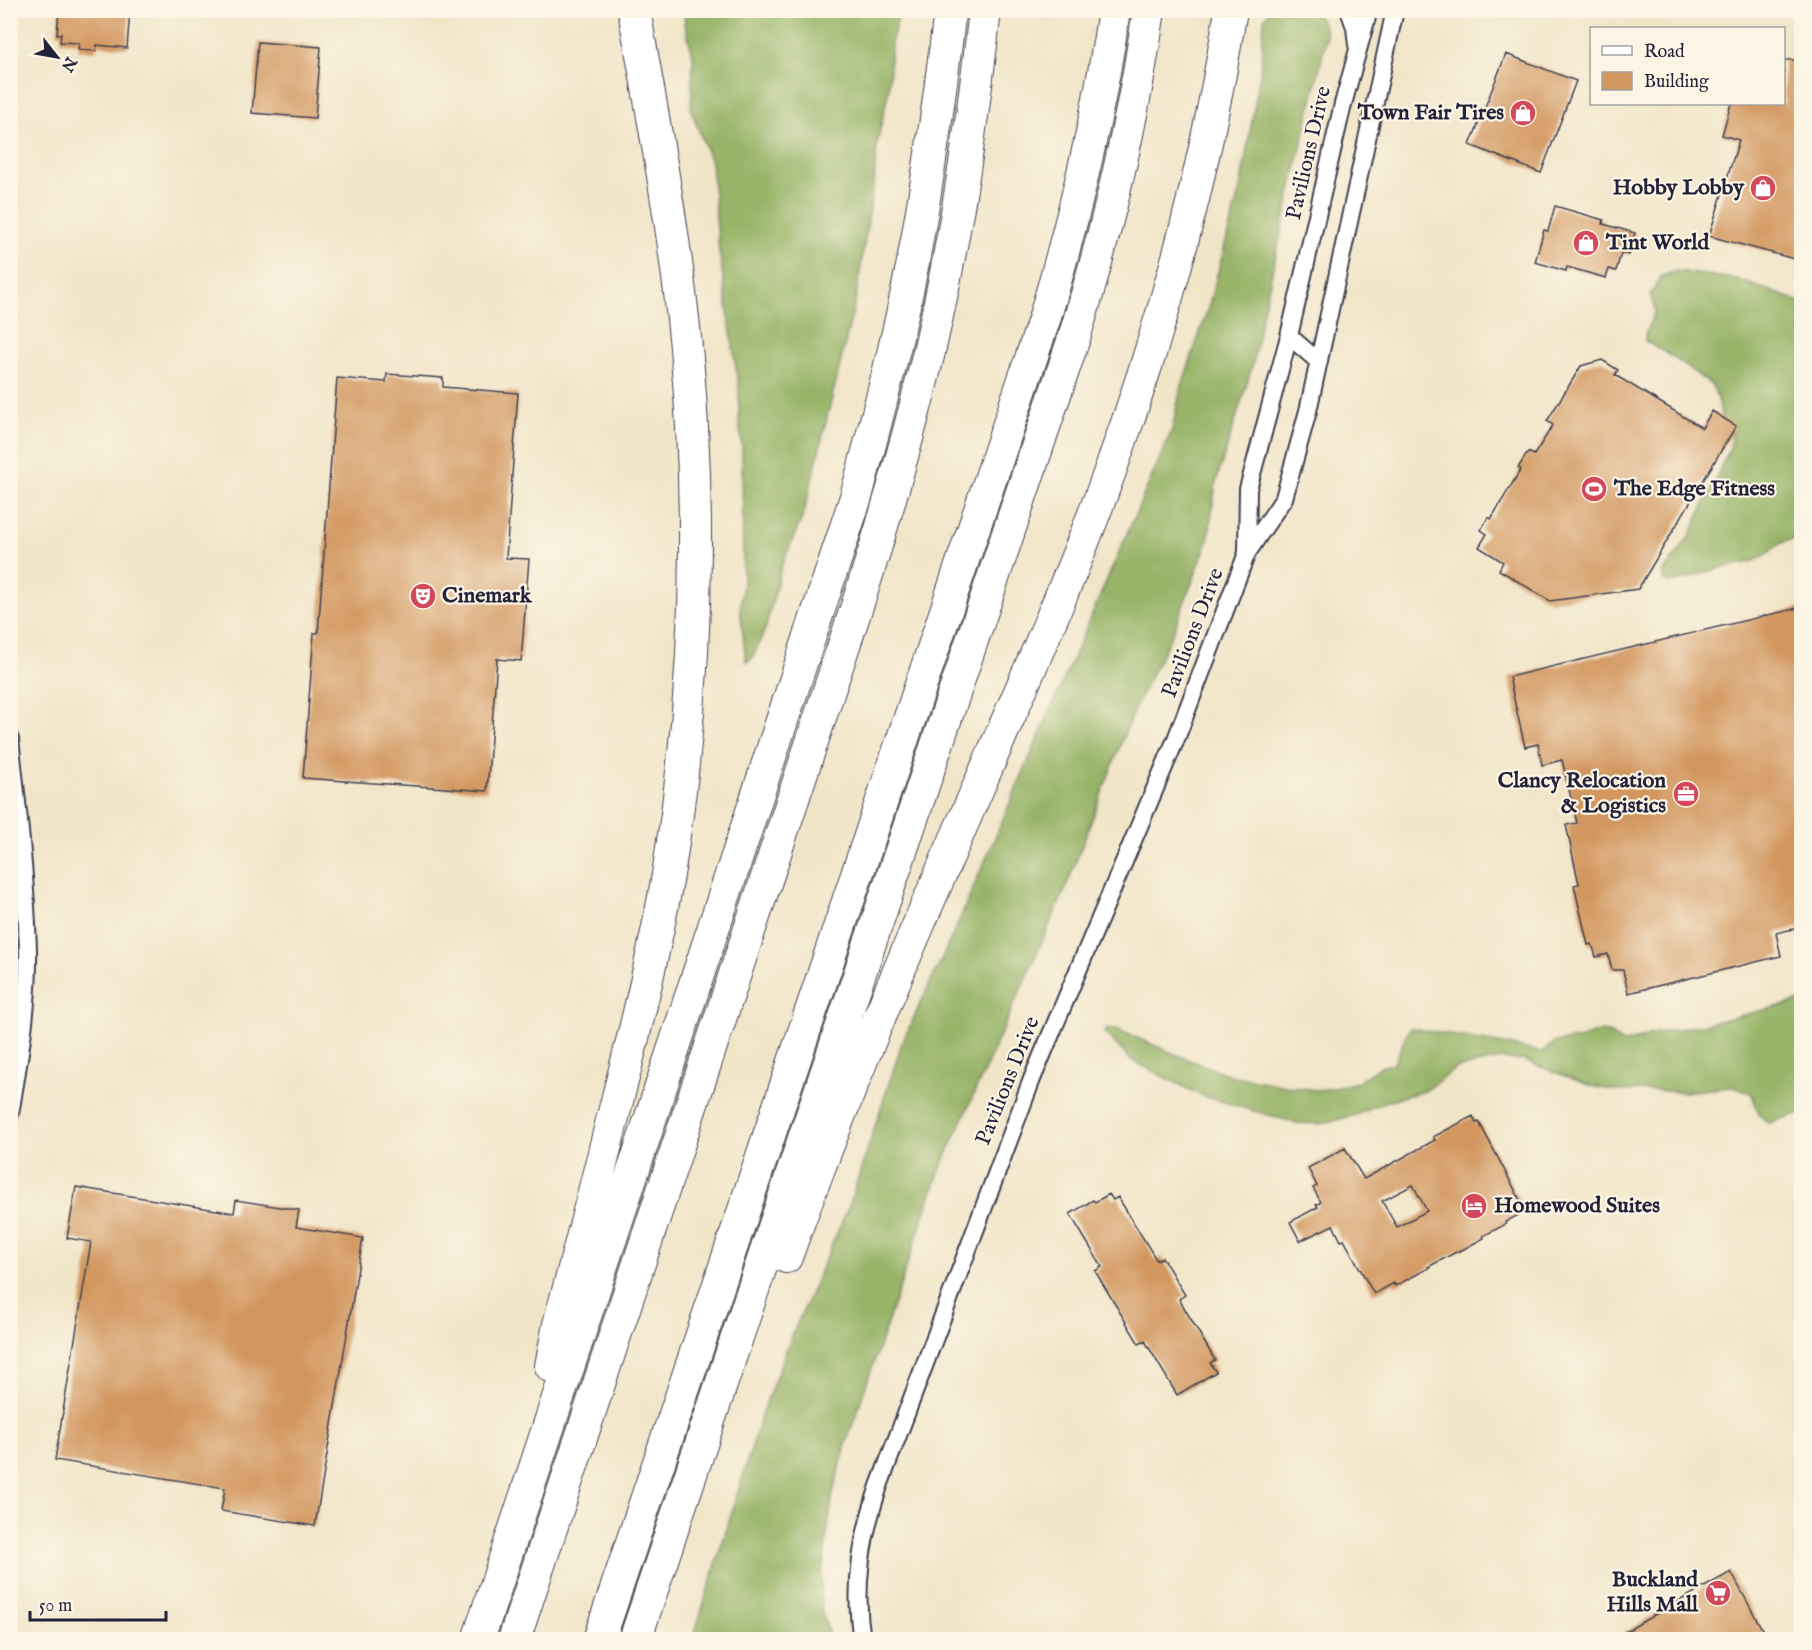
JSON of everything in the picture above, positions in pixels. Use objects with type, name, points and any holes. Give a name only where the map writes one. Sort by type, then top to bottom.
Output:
[{"type":"highway","points":[[519,1517],[560,1324],[626,1068],[656,935],[676,823],[691,671],[695,598],[695,508],[689,373],[671,217],[634,10]]},
{"type":"highway","points":[[478,1640],[856,497],[886,382],[912,268],[934,137],[950,10]]},
{"type":"highway","points":[[514,1640],[895,485],[928,357],[948,260],[968,152],[985,10]]},
{"type":"highway","points":[[599,1640],[1044,320],[1067,241],[1087,157],[1114,10]]},
{"type":"highway","points":[[635,1640],[1074,338],[1122,158],[1149,10]]},
{"type":"highway","points":[[720,1389],[773,1294],[861,1061],[1051,619],[1109,474],[1155,338],[1187,225],[1216,99],[1231,10]]},
{"type":"street","name":"Pavilions Drive","points":[[1349,10],[1355,27],[1358,52]]},
{"type":"street","name":"Pavilions Drive","points":[[1247,553],[1248,489],[1263,439],[1343,104],[1369,10]]},
{"type":"street","name":"Pavilions Drive","points":[[862,1640],[858,1607],[859,1569],[865,1535],[879,1486],[1018,1113],[1176,739],[1247,553],[1284,498],[1308,411],[1395,10]]},
{"type":"street","points":[[1289,336],[1319,362]]},
{"type":"street","points":[[10,739],[20,826],[28,951],[22,1046],[10,1114]]},
{"type":"green space","points":[[900,10],[891,44],[889,88],[877,144],[874,181],[856,298],[804,513],[781,567],[766,627],[752,659],[746,662],[740,607],[743,583],[739,388],[719,250],[711,162],[691,110],[693,56],[684,11]]},
{"type":"green space","points":[[1269,11],[1311,11],[1323,23],[1326,40],[1252,367],[1216,482],[1208,541],[1173,632],[1132,714],[1065,890],[940,1170],[930,1198],[847,1441],[833,1492],[821,1580],[821,1608],[830,1639],[693,1639],[763,1410],[791,1338],[850,1203],[902,1043],[954,932],[1172,430],[1180,392],[1209,305],[1240,189],[1260,75],[1264,19]]},
{"type":"green space","points":[[1676,271],[1736,279],[1801,302],[1801,541],[1784,542],[1751,562],[1724,567],[1669,583],[1663,580],[1663,573],[1690,536],[1730,447],[1732,430],[1722,417],[1714,389],[1710,384],[1673,357],[1645,341],[1645,334],[1655,311],[1650,294],[1662,276]]},
{"type":"green space","points":[[1801,1001],[1801,1113],[1769,1123],[1760,1116],[1751,1093],[1742,1089],[1730,1087],[1683,1092],[1617,1091],[1591,1086],[1523,1060],[1501,1059],[1456,1068],[1425,1091],[1386,1101],[1356,1115],[1320,1124],[1296,1123],[1206,1097],[1184,1087],[1131,1060],[1105,1033],[1107,1028],[1116,1029],[1230,1075],[1318,1090],[1357,1082],[1378,1068],[1394,1063],[1411,1028],[1540,1052],[1553,1043],[1579,1039],[1599,1032],[1609,1033],[1623,1043],[1630,1042],[1651,1034],[1702,1025]]},
{"type":"building","points":[[59,10],[130,10],[127,48],[97,45],[96,51],[78,50],[79,43],[60,42],[61,34],[57,34]]},
{"type":"building","points":[[258,42],[321,47],[315,118],[252,113]]},
{"type":"building","name":"Town Fair Tires","points":[[1506,54],[1576,81],[1541,173],[1470,145]]},
{"type":"building","name":"Hobby Lobby","points":[[1785,60],[1802,60],[1802,261],[1709,236],[1739,140],[1722,135],[1731,105],[1785,105]]},
{"type":"building","name":"Tint World","points":[[1555,206],[1604,220],[1603,224],[1635,233],[1629,255],[1621,253],[1616,271],[1609,269],[1606,278],[1567,267],[1566,271],[1535,262],[1544,230],[1548,231]]},
{"type":"building","points":[[1602,360],[1618,370],[1615,375],[1702,428],[1712,411],[1736,426],[1638,589],[1550,601],[1499,570],[1503,562],[1479,547],[1487,534],[1481,530],[1488,517],[1491,519],[1521,469],[1518,468],[1528,452],[1534,455],[1553,425],[1547,421],[1581,366]]},
{"type":"building","name":"Cinemark","points":[[387,374],[443,378],[443,387],[518,393],[506,558],[529,559],[521,661],[497,659],[487,791],[303,778],[314,633],[318,633],[337,378],[386,382]]},
{"type":"building","name":"Clancy Relocation & Logistics","points":[[1802,607],[1802,927],[1776,933],[1781,956],[1628,993],[1623,970],[1612,970],[1608,954],[1596,957],[1592,944],[1588,945],[1574,885],[1579,884],[1566,825],[1577,823],[1562,760],[1542,765],[1538,744],[1525,747],[1509,677]]},
{"type":"building","name":"Homewood Suites","points":[[1473,1116],[1476,1123],[1479,1122],[1526,1211],[1483,1236],[1484,1238],[1395,1286],[1394,1283],[1374,1294],[1333,1225],[1300,1241],[1290,1222],[1318,1207],[1316,1205],[1321,1202],[1313,1188],[1317,1186],[1308,1168],[1345,1148],[1364,1179],[1435,1140],[1433,1137]],"holes":[[[1413,1185],[1427,1211],[1397,1227],[1382,1201]]]},
{"type":"building","points":[[76,1187],[234,1213],[236,1200],[299,1210],[296,1227],[363,1238],[315,1526],[221,1511],[225,1488],[55,1460],[91,1242],[67,1238]]},
{"type":"building","points":[[1109,1194],[1113,1200],[1118,1197],[1157,1261],[1162,1257],[1185,1295],[1179,1299],[1215,1360],[1210,1363],[1216,1372],[1177,1395],[1145,1341],[1139,1344],[1095,1271],[1102,1267],[1070,1214],[1093,1200],[1095,1202]]},
{"type":"building","name":"Buckland Hills Mall","points":[[1731,1572],[1768,1640],[1611,1640],[1656,1614]]},
{"type":"place","name":"Town Fair Tires","points":[[1523,113]]},
{"type":"place","name":"Hobby Lobby","points":[[1763,188]]},
{"type":"place","name":"Tint World","points":[[1586,243]]},
{"type":"place","name":"The Edge Fitness","points":[[1594,489]]},
{"type":"place","name":"Cinemark","points":[[423,596]]},
{"type":"place","name":"Clancy Relocation & Logistics","points":[[1686,794]]},
{"type":"place","name":"Homewood Suites","points":[[1474,1206]]},
{"type":"place","name":"Buckland Hills Mall","points":[[1718,1593]]}]
